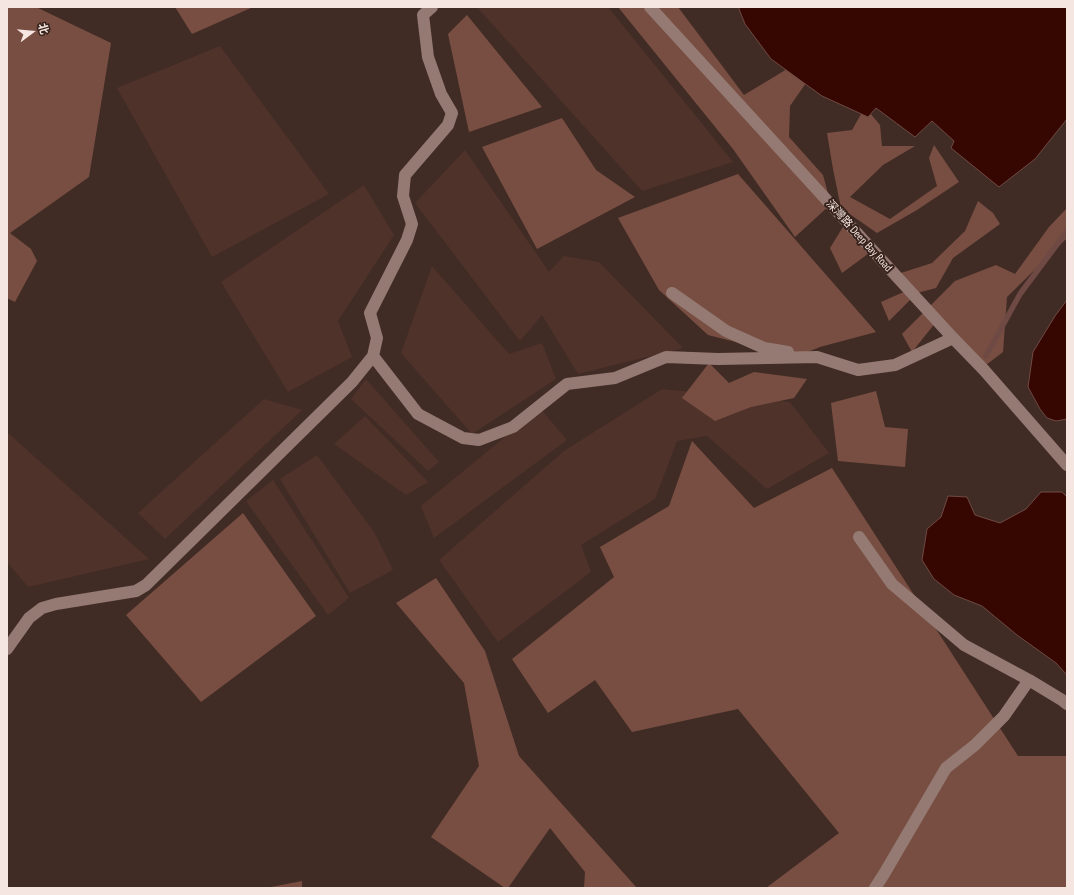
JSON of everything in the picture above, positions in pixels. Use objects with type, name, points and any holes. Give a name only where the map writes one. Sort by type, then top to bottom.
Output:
[{"type":"street","points":[[7,649],[29,618],[42,608],[56,604],[136,591],[146,585],[352,382],[373,356],[377,338],[370,313],[407,240],[412,224],[403,196],[404,175],[448,125],[452,113],[441,94],[428,57],[423,15],[432,7]]},
{"type":"street","name":"深灣路 Deep Bay Road","points":[[650,7],[984,370],[1067,465]]},
{"type":"street","points":[[672,293],[726,331],[764,348],[817,357],[858,370],[895,365],[953,338]]},
{"type":"street","points":[[373,356],[418,414],[463,438],[479,440],[513,428],[567,384],[615,378],[666,357],[817,357]]},
{"type":"street","points":[[859,537],[892,584],[964,645],[1029,680],[1067,704]]},
{"type":"street","points":[[875,888],[946,768],[975,745],[1004,716],[1029,680]]},
{"type":"shaded area","points":[[7,7],[36,7],[111,43],[89,177],[10,233],[31,249],[37,261],[15,302],[7,298]]},
{"type":"shaded area","points":[[175,7],[253,7],[192,34]]},
{"type":"shaded area","points":[[477,7],[608,7],[733,162],[642,191]]},
{"type":"shaded area","points":[[618,7],[678,7],[744,95],[797,63],[813,73],[790,106],[789,137],[823,175],[831,204],[795,237],[733,149]]},
{"type":"shaded area","points":[[739,7],[1067,7],[1067,119],[1035,159],[999,187],[951,148],[954,141],[932,121],[915,137],[876,108],[868,117],[822,96],[771,59],[745,24]]},
{"type":"shaded area","points":[[467,15],[542,107],[469,132],[448,34]]},
{"type":"shaded area","points":[[220,46],[329,194],[212,257],[117,88]]},
{"type":"shaded area","points":[[865,107],[880,125],[882,146],[915,146],[883,165],[850,197],[890,219],[937,186],[929,158],[934,145],[959,182],[917,210],[877,233],[841,208],[827,133],[852,130]]},
{"type":"shaded area","points":[[562,118],[596,170],[635,197],[537,249],[482,147]]},
{"type":"shaded area","points":[[465,150],[549,272],[564,256],[599,262],[683,348],[578,374],[542,315],[520,341],[415,203]]},
{"type":"shaded area","points":[[738,174],[876,332],[820,347],[795,357],[708,335],[659,290],[618,218]]},
{"type":"shaded area","points":[[364,185],[394,235],[338,321],[352,357],[288,392],[221,282]]},
{"type":"shaded area","points":[[978,201],[993,213],[1000,224],[953,258],[936,288],[917,293],[889,321],[881,302],[906,291],[901,273],[932,263],[965,231]]},
{"type":"shaded area","points":[[1067,208],[1067,238],[1007,297],[1003,352],[986,365],[936,322],[912,352],[902,334],[955,281],[996,265],[1015,274],[1049,227]]},
{"type":"shaded area","points":[[843,227],[876,248],[842,273],[830,248]]},
{"type":"shaded area","points":[[432,266],[509,354],[542,343],[556,379],[472,434],[401,353]]},
{"type":"shaded area","points":[[1067,300],[1067,419],[1056,421],[1047,418],[1040,409],[1028,387],[1033,352],[1055,316]]},
{"type":"shaded area","points":[[709,363],[729,383],[754,372],[807,379],[794,398],[751,407],[715,421],[682,398]]},
{"type":"shaded area","points":[[366,379],[439,462],[428,471],[351,399]]},
{"type":"shaded area","points":[[662,389],[790,402],[829,453],[767,489],[707,436],[677,441],[655,499],[581,545],[591,572],[498,642],[439,560],[564,451]]},
{"type":"shaded area","points":[[876,391],[885,427],[908,429],[905,467],[838,461],[831,403]]},
{"type":"shaded area","points":[[264,399],[302,410],[165,539],[138,513]]},
{"type":"shaded area","points":[[540,408],[567,440],[434,538],[421,506]]},
{"type":"shaded area","points":[[365,416],[428,482],[406,495],[334,444]]},
{"type":"shaded area","points":[[7,432],[149,559],[28,587],[7,562]]},
{"type":"shaded area","points":[[692,441],[754,508],[832,468],[1018,756],[1067,756],[1067,888],[766,888],[839,833],[738,709],[632,732],[595,680],[548,713],[512,659],[614,577],[600,547],[669,506]]},
{"type":"shaded area","points":[[317,455],[374,532],[393,570],[350,593],[280,479]]},
{"type":"shaded area","points":[[273,480],[349,598],[328,615],[246,501]]},
{"type":"shaded area","points":[[1041,492],[1062,492],[1067,497],[1067,675],[1056,663],[1017,635],[982,606],[954,595],[934,579],[922,560],[927,529],[941,517],[948,496],[967,497],[975,515],[1000,523],[1026,509]]},
{"type":"shaded area","points":[[243,513],[316,616],[201,702],[126,615]]},
{"type":"shaded area","points":[[436,578],[485,651],[519,756],[637,888],[584,888],[585,872],[550,828],[508,888],[505,888],[431,837],[479,766],[464,683],[396,603]]},
{"type":"shaded area","points":[[302,881],[302,888],[266,888]]},
{"type":"waterway","points":[[986,356],[1020,294],[1067,231]]}]
